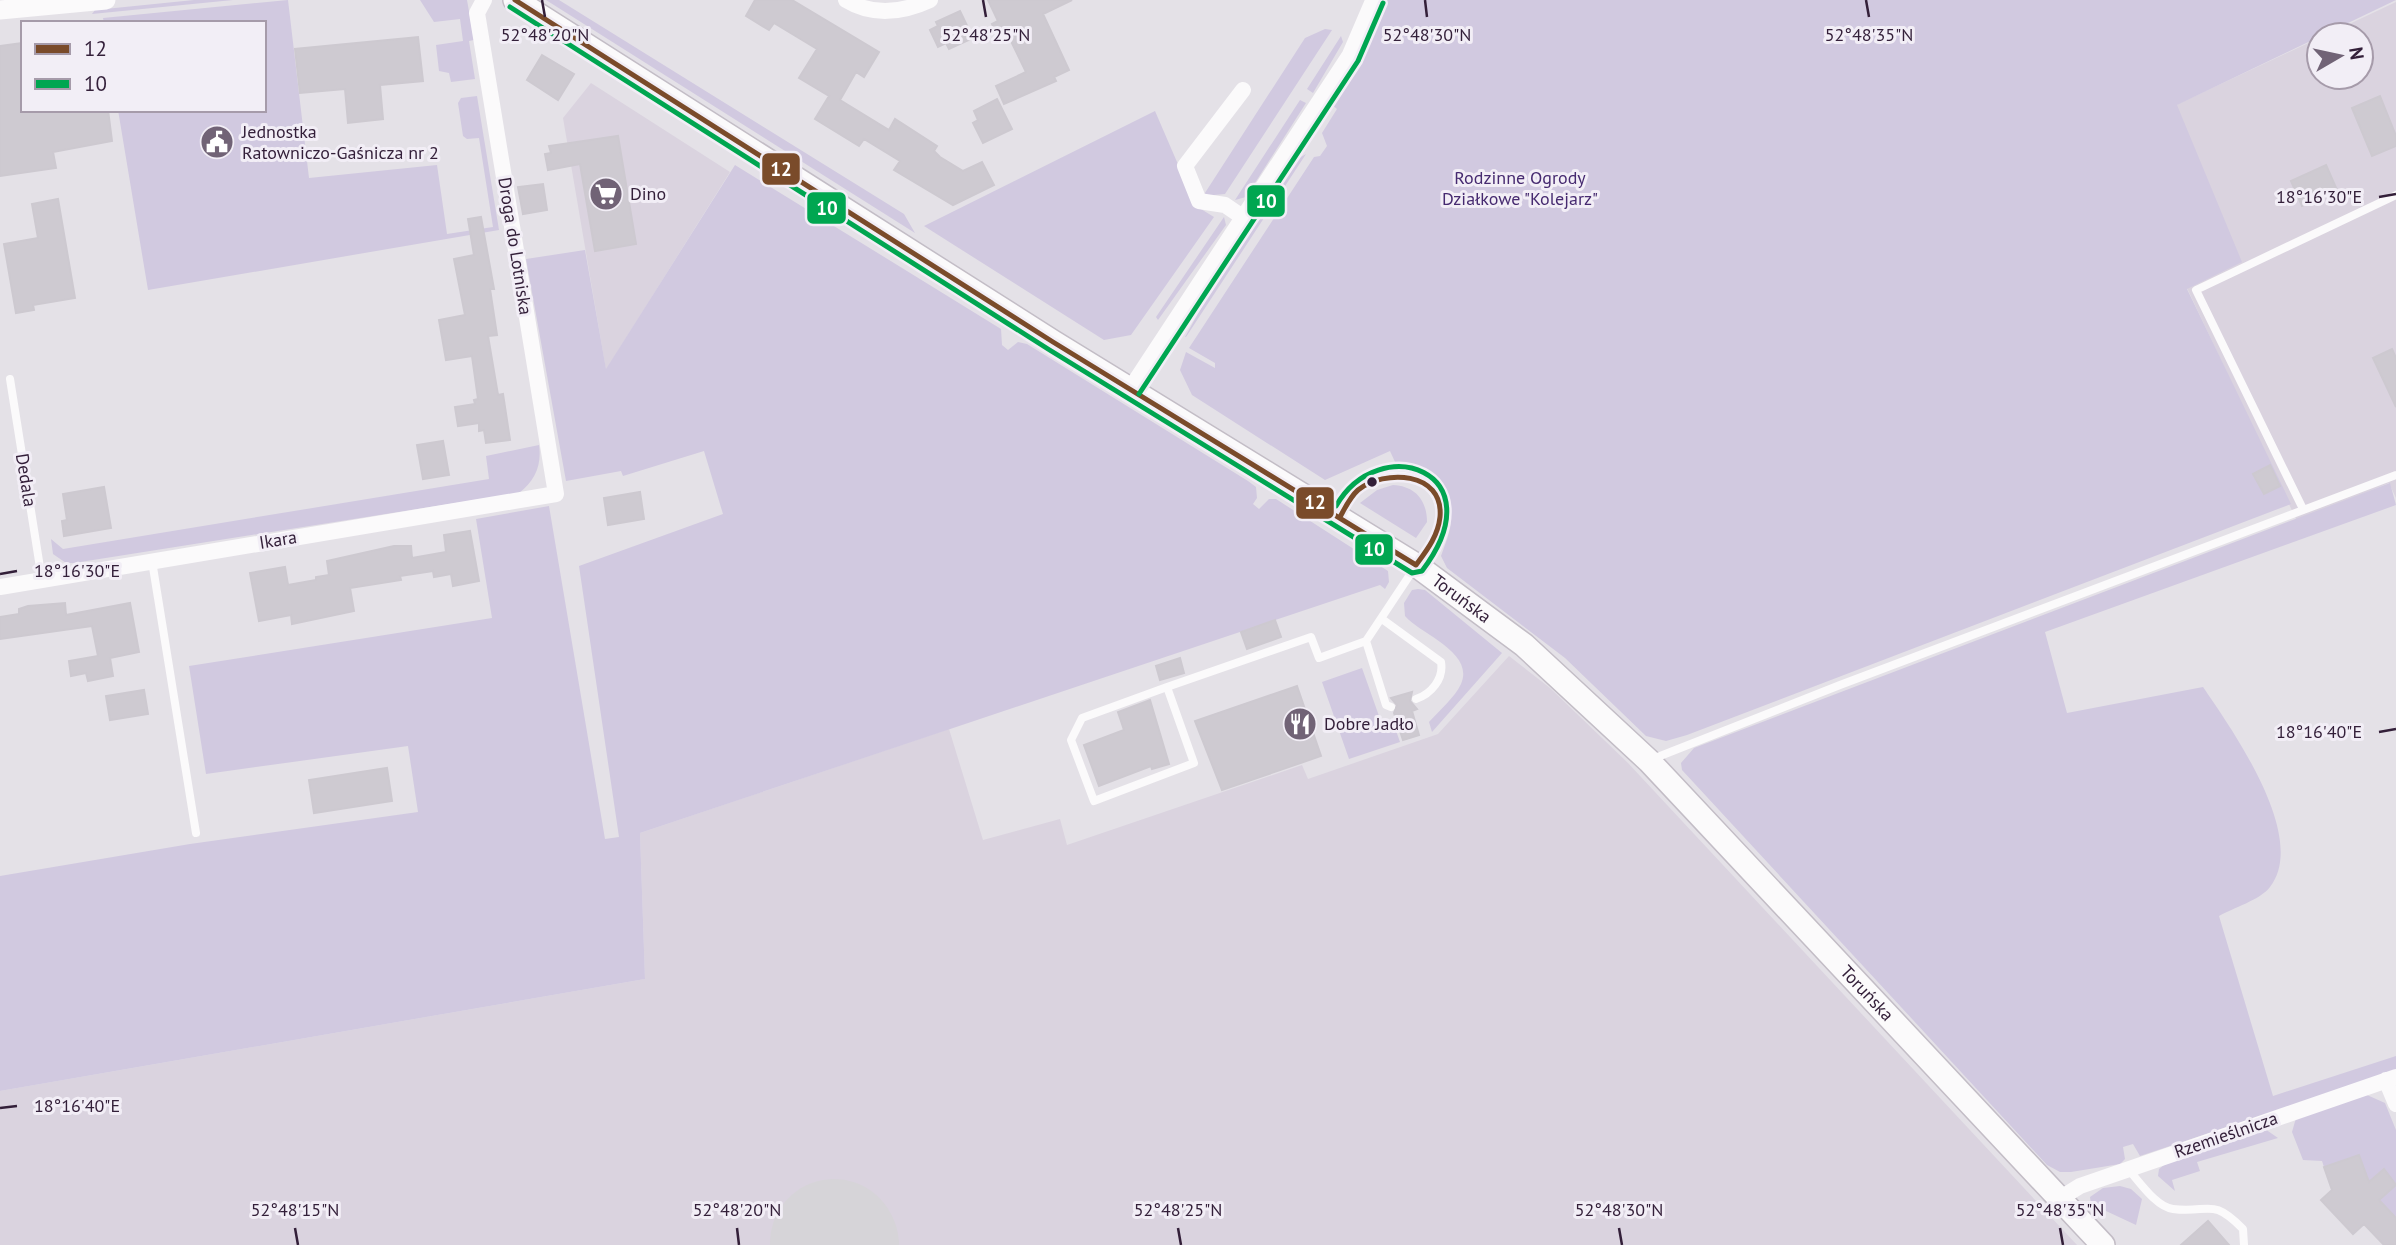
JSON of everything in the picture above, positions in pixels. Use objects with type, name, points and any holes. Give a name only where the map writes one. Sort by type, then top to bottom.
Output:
[{"type":"main road","name":"Toruńska","points":[[515,0],[1416,565],[1524,645],[1649,761],[2103,1245]]},
{"type":"street","points":[[0,10],[106,0]]},
{"type":"street","name":"Droga do Lotniska","points":[[484,0],[477,13],[555,494]]},
{"type":"street","points":[[846,0],[872,12],[894,5],[930,0]]},
{"type":"street","points":[[1132,389],[1352,56],[1376,0]]},
{"type":"street","points":[[1243,90],[1185,166],[1199,201],[1225,205],[1244,218]]},
{"type":"street","name":"Ikara","points":[[0,587],[555,494]]},
{"type":"street","points":[[2391,1079],[2396,1104]]},
{"type":"street","name":"Rzemieślnicza","points":[[2059,1199],[2080,1186],[2391,1079]]},
{"type":"lane","points":[[2303,509],[2196,290],[2396,195]]},
{"type":"lane","name":"Dedala","points":[[10,379],[42,580]]},
{"type":"lane","points":[[1167,687],[1195,763],[1094,801],[1071,740],[1082,718],[1167,687],[1311,637],[1319,658],[1366,642],[1437,532],[1439,514],[1430,489],[1418,479],[1394,474],[1371,481],[1357,491],[1340,517]]},
{"type":"lane","points":[[1649,761],[1690,743],[2396,475]]},
{"type":"lane","points":[[152,561],[197,833]]},
{"type":"lane","points":[[1382,619],[1441,662],[1441,674],[1428,694],[1416,699]]},
{"type":"lane","points":[[1366,642],[1386,705],[1391,707]]},
{"type":"lane","points":[[2128,1169],[2153,1196],[2171,1209],[2216,1208],[2230,1216],[2243,1229],[2241,1245]]},
{"type":"shaded area","points":[[2396,2],[2396,498],[2389,483],[2297,521],[2187,288],[2176,105],[2305,45],[2305,91],[2375,91],[2375,21],[2356,21]]},
{"type":"shaded area","points":[[591,83],[730,172],[606,370],[563,118]]},
{"type":"shaded area","points":[[1509,656],[1550,688],[1628,763],[2077,1245],[0,1245],[0,1091],[645,979],[640,833],[949,729],[983,840],[1060,819],[1067,845],[1302,765],[1308,779],[1438,734]]},
{"type":"green space","points":[[194,0],[233,0],[92,14],[95,10]]},
{"type":"green space","points":[[288,0],[309,178],[437,165],[447,234],[493,227],[479,138],[467,139],[463,136],[458,103],[461,98],[477,96],[499,230],[148,290],[118,112],[266,112],[266,21],[104,21],[103,18]]},
{"type":"green space","points":[[420,0],[467,0],[474,40],[469,41],[475,79],[451,82],[449,73],[439,71],[436,45],[463,41],[460,19],[434,22]]},
{"type":"green space","points":[[546,0],[559,0],[904,214],[915,233]]},
{"type":"green space","name":"Rodzinne Ogrody Działkowe \"Kolejarz\"","points":[[1386,0],[2396,0],[2352,21],[2305,21],[2305,44],[2177,105],[2242,262],[2187,289],[2291,504],[1666,741],[1646,736],[1565,658],[1447,568],[1441,556],[1450,528],[1450,508],[1442,487],[1427,471],[1417,466],[1395,462],[1390,451],[1325,480],[1192,395],[1180,370],[1186,352],[1215,368],[1215,363],[1189,348],[1314,157],[1320,156],[1327,146],[1322,133],[1337,109],[1331,104],[1363,54]]},
{"type":"green space","points":[[1325,29],[1332,30],[1225,194],[1203,196],[1305,38]]},
{"type":"green space","points":[[1341,36],[1343,42],[1313,93],[1307,89]]},
{"type":"green space","points":[[1300,100],[1306,103],[1246,197],[1235,200]]},
{"type":"green space","points":[[1155,111],[1196,206],[1214,217],[1131,335],[1104,340],[924,226]]},
{"type":"green space","points":[[1306,154],[1185,337],[1221,272],[1294,161]]},
{"type":"green space","points":[[735,165],[1001,329],[1002,345],[1008,350],[1018,342],[1027,344],[1248,481],[1256,487],[1257,498],[1253,504],[1259,509],[1269,499],[1276,499],[1388,571],[1389,582],[1385,589],[1380,585],[640,833],[645,979],[0,1091],[0,876],[190,844],[418,812],[408,746],[206,774],[189,666],[492,618],[476,519],[549,506],[605,839],[619,837],[579,566],[723,514],[704,451],[623,476],[621,471],[566,481],[526,259],[585,250],[606,369]]},
{"type":"green space","points":[[1224,217],[1226,225],[1158,320],[1156,317]]},
{"type":"green space","points":[[539,445],[536,472],[519,493],[74,563],[66,563],[53,554],[51,539],[63,549],[489,479],[486,456]]},
{"type":"green space","points":[[2390,483],[2396,505],[2045,632],[2067,713],[2203,687],[2247,755],[2262,784],[2280,840],[2279,866],[2266,892],[2219,916],[2273,1096],[2396,1056],[2396,1071],[2140,1156],[2133,1144],[2123,1147],[2125,1159],[2120,1164],[2060,1172],[2047,1165],[1682,770],[1681,763],[1694,748]]},
{"type":"green space","points":[[1393,485],[1413,491],[1425,507],[1427,522],[1416,538],[1360,503],[1377,490]]},
{"type":"green space","points":[[1412,590],[1425,590],[1502,653],[1432,732],[1429,722],[1455,694],[1463,673],[1460,662],[1453,653],[1405,616],[1404,603]]},
{"type":"green space","points":[[1362,668],[1379,716],[1387,725],[1394,725],[1400,742],[1349,759],[1322,682]]},
{"type":"green space","points":[[2367,1095],[2385,1103],[2396,1130],[2396,1218],[2365,1186],[2359,1155],[2324,1167],[2322,1161],[2303,1160],[2292,1132],[2296,1118]]},
{"type":"green space","points":[[2265,1129],[2278,1138],[2197,1162],[2200,1171],[2172,1180],[2175,1191],[2158,1176],[2159,1169],[2164,1165]]},
{"type":"green space","points":[[2120,1186],[2131,1189],[2142,1199],[2136,1225],[2091,1204],[2090,1197],[2103,1188]]},
{"type":"building","points":[[755,0],[792,0],[879,52],[864,77],[856,72],[840,100],[889,130],[895,119],[937,146],[934,151],[940,157],[963,171],[982,162],[994,185],[953,205],[894,170],[900,161],[864,139],[859,146],[815,119],[829,96],[799,78],[817,49],[774,23],[769,30],[746,16]]},
{"type":"building","points":[[988,0],[1072,0],[1043,14],[1069,70],[1054,77],[1056,81],[1004,104],[996,86],[1026,72],[1007,33],[998,37],[992,24],[998,21]]},
{"type":"building","points":[[960,11],[973,38],[949,49],[946,43],[938,47],[930,30],[938,26],[936,22]]},
{"type":"building","points":[[418,37],[423,81],[380,85],[383,119],[348,123],[345,89],[300,93],[295,49]]},
{"type":"building","points":[[21,43],[21,112],[108,112],[112,141],[53,152],[56,168],[0,176],[0,46]]},
{"type":"building","points":[[542,55],[574,74],[558,100],[527,80]]},
{"type":"building","points":[[2380,96],[2396,136],[2396,146],[2372,156],[2352,108]]},
{"type":"building","points":[[997,99],[1012,129],[983,143],[973,123],[978,120],[974,111]]},
{"type":"building","name":"Dino","points":[[618,136],[636,244],[595,251],[580,164],[548,170],[545,154],[551,153],[549,146]]},
{"type":"building","points":[[2326,165],[2337,190],[2302,206],[2291,181]]},
{"type":"building","points":[[543,184],[547,210],[523,214],[518,187]]},
{"type":"building","points":[[58,199],[75,298],[33,305],[34,310],[16,313],[4,244],[38,238],[32,204]]},
{"type":"building","points":[[481,217],[494,289],[490,289],[497,335],[488,336],[498,395],[503,394],[510,440],[486,443],[484,430],[479,431],[479,423],[458,426],[455,407],[475,404],[474,400],[478,399],[472,356],[446,360],[439,320],[465,315],[454,259],[474,255],[468,219]]},
{"type":"building","points":[[2392,349],[2396,358],[2396,407],[2373,358]]},
{"type":"building","points":[[443,441],[449,475],[423,479],[417,445]]},
{"type":"building","points":[[2270,465],[2280,486],[2264,494],[2253,474]]},
{"type":"building","points":[[104,487],[111,528],[64,536],[62,521],[67,520],[63,494]]},
{"type":"building","points":[[640,492],[644,519],[608,525],[604,498]]},
{"type":"building","points":[[470,531],[479,581],[453,586],[451,574],[434,577],[433,571],[400,576],[401,580],[350,588],[354,611],[292,624],[291,615],[259,621],[250,573],[285,567],[288,585],[316,580],[316,577],[329,575],[327,561],[394,546],[411,546],[412,558],[446,552],[444,535]]},
{"type":"building","points":[[65,603],[66,615],[130,603],[139,652],[110,658],[113,676],[88,681],[86,673],[71,676],[69,661],[98,656],[92,626],[0,639],[0,617],[19,614],[19,609],[28,606]]},
{"type":"building","points":[[1275,620],[1281,637],[1247,649],[1241,632]]},
{"type":"building","points":[[1180,658],[1184,673],[1160,680],[1156,666]]},
{"type":"building","points":[[1297,686],[1321,756],[1222,790],[1195,721]]},
{"type":"building","points":[[144,690],[148,714],[110,720],[106,696]]},
{"type":"building","points":[[1412,692],[1410,701],[1417,709],[1412,711],[1419,735],[1403,740],[1394,713],[1397,705],[1391,698]]},
{"type":"building","points":[[1150,700],[1169,764],[1152,769],[1151,766],[1099,786],[1084,745],[1124,730],[1118,712]]},
{"type":"building","points":[[387,768],[392,801],[314,813],[309,780]]},
{"type":"building","points":[[2359,1155],[2369,1182],[2384,1169],[2396,1185],[2379,1200],[2396,1218],[2396,1245],[2384,1245],[2364,1224],[2353,1234],[2321,1200],[2332,1190],[2324,1167]]},
{"type":"building","points":[[2208,1221],[2229,1245],[2181,1245]]},
{"type":"transit line","name":"12","points":[[515,0],[1053,342],[1416,565],[1428,548],[1439,524],[1439,502],[1433,490],[1423,483],[1410,478],[1382,479],[1358,490],[1340,517]]},
{"type":"transit line","name":"10","points":[[1139,394],[1358,61],[1383,3]]},
{"type":"transit line","name":"10","points":[[510,7],[1048,349],[1412,573],[1422,571],[1442,536],[1447,508],[1440,486],[1424,472],[1402,467],[1378,470],[1355,483],[1336,506]]},
{"type":"place","name":"Jednostka Ratowniczo-Gaśnicza nr 2","points":[[217,142]]},
{"type":"place","name":"Dino","points":[[606,194]]},
{"type":"place","name":"Dobre Jadło","points":[[1300,724]]}]
